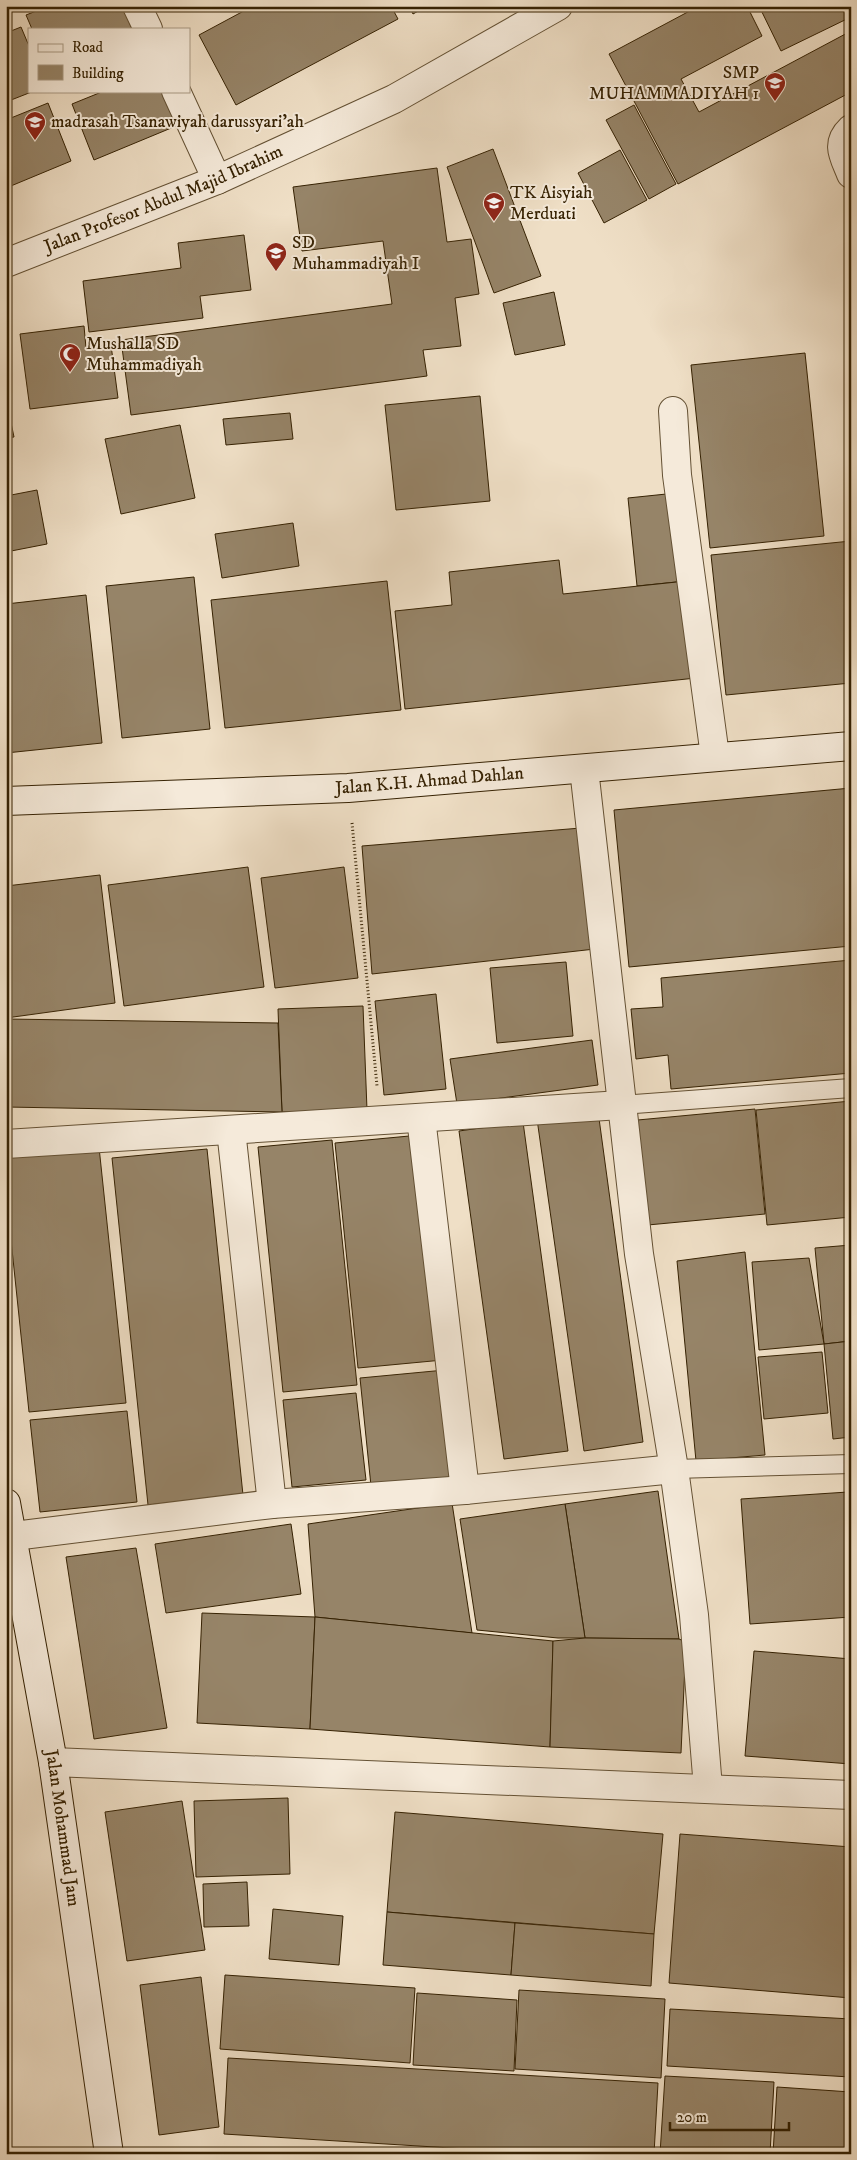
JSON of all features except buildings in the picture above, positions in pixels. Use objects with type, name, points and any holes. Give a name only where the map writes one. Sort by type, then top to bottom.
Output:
[{"type":"street","points":[[137,6],[148,28]]},
{"type":"street","name":"Jalan Profesor Abdul Majid Ibrahim","points":[[6,262],[217,180],[394,99],[558,6]]},
{"type":"street","points":[[176,92],[217,180]]},
{"type":"street","points":[[851,129],[842,140],[842,149],[851,174]]},
{"type":"street","points":[[673,411],[677,474],[714,756]]},
{"type":"street","name":"Jalan K.H. Ahmad Dahlan","points":[[6,801],[348,788],[851,746]]},
{"type":"street","points":[[584,769],[638,1254],[674,1469],[694,1616],[708,1788]]},
{"type":"street","points":[[6,1144],[621,1105]]},
{"type":"street","points":[[421,1118],[465,1490]]},
{"type":"street","points":[[231,1130],[272,1504]]},
{"type":"street","points":[[9,1537],[272,1504],[465,1490],[674,1469]]},
{"type":"street","name":"Jalan Mohammad Jam","points":[[6,1503],[9,1537],[53,1762],[110,2154]]},
{"type":"street","points":[[53,1762],[708,1788],[851,1796]]},
{"type":"lane","points":[[621,1105],[851,1088]]},
{"type":"lane","points":[[674,1469],[851,1464]]},
{"type":"path","points":[[348,788],[381,1120]]},
{"type":"place","name":"SMP MUHAMMADIYAH 1","points":[[775,102]]},
{"type":"place","name":"madrasah Tsanawiyah darussyari'ah","points":[[35,141]]},
{"type":"place","name":"TK Aisyiah Merduati","points":[[494,222]]},
{"type":"place","name":"SD Muhammadiyah I","points":[[276,272]]},
{"type":"place","name":"Mushalla SD Muhammadiyah","points":[[70,373]]}]
